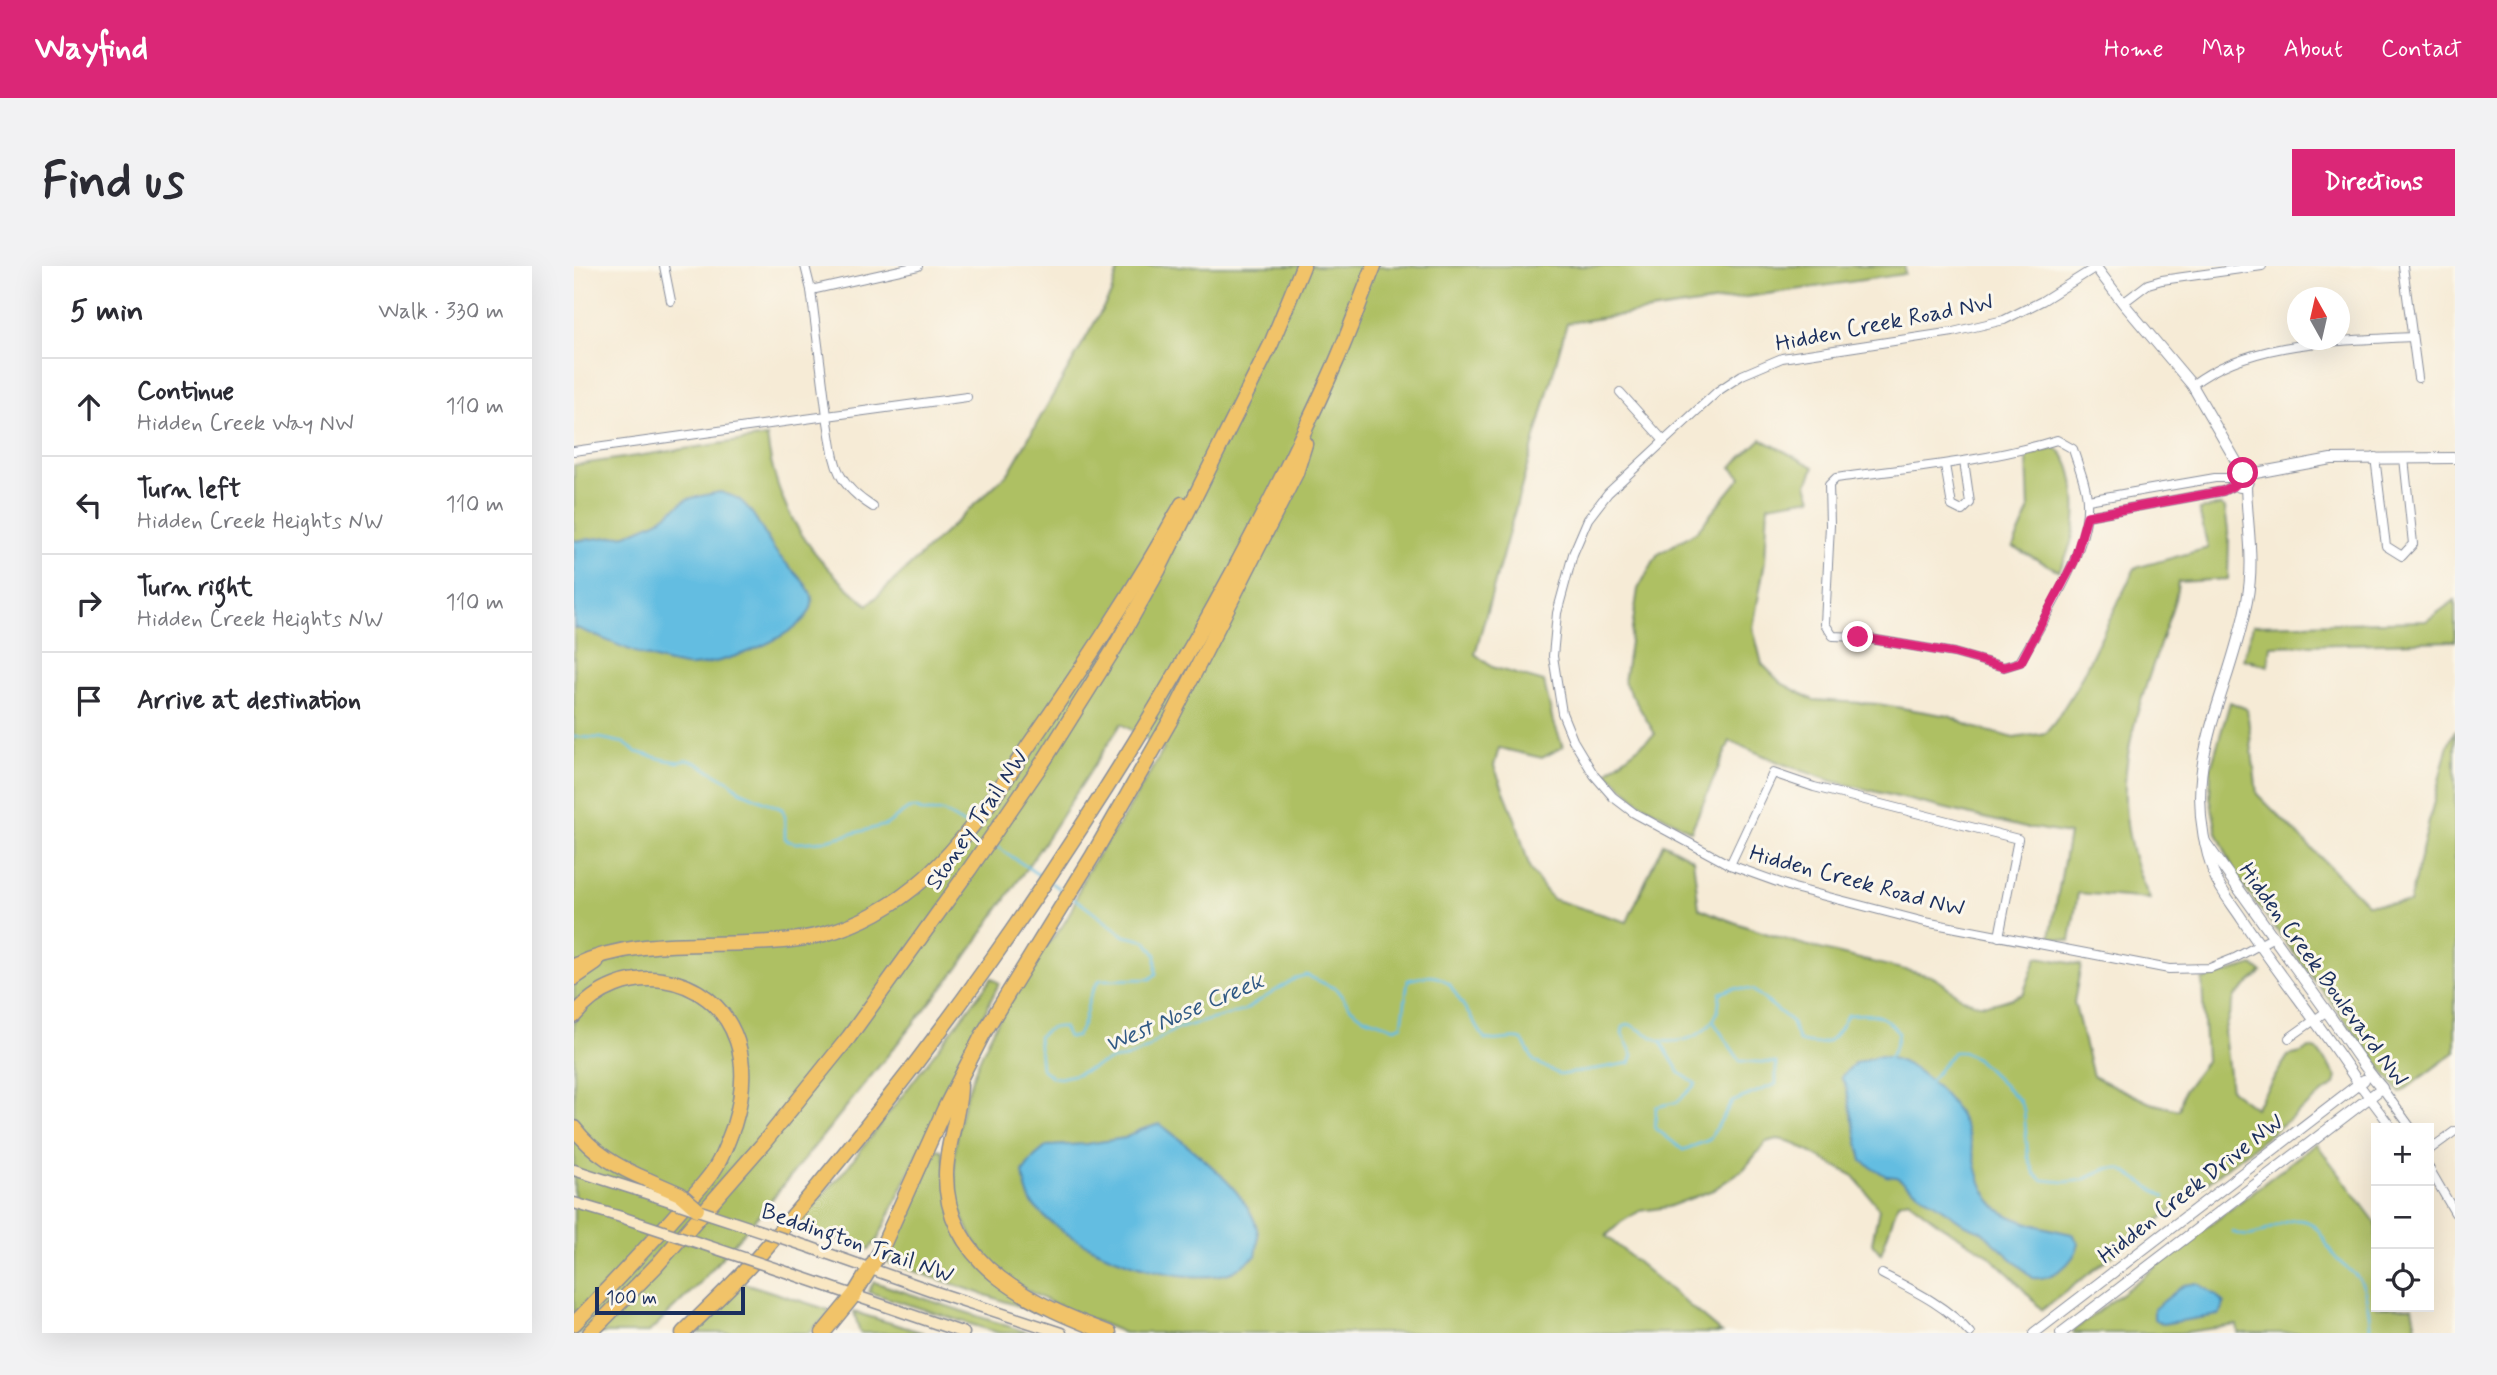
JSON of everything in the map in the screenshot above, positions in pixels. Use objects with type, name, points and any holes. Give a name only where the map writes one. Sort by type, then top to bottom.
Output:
[{"type":"highway","name":"Stoney Trail NW","points":[[590,1333],[657,1265],[762,1145],[849,1037],[1009,812],[1081,703],[1159,569],[1265,357],[1303,266]]},
{"type":"highway","points":[[683,1333],[762,1252],[908,1074],[1025,914],[1069,847],[1125,760],[1190,650],[1256,526],[1319,400],[1374,266]]},
{"type":"highway","points":[[574,966],[592,957],[645,946],[737,944],[794,939],[832,932],[883,909],[926,878],[989,802],[1094,648],[1156,550],[1265,357]]},
{"type":"highway","points":[[823,1333],[854,1295],[890,1233],[939,1120],[990,1022],[1092,857],[1170,721],[1296,473],[1319,400]]},
{"type":"highway","points":[[574,978],[620,952]]},
{"type":"highway","points":[[574,1016],[593,996],[628,980],[661,978],[675,981],[705,997],[719,1010],[737,1041],[742,1073],[739,1105],[716,1167],[645,1251],[574,1324]]},
{"type":"highway","points":[[960,1080],[960,1097],[946,1176],[953,1214],[968,1244],[990,1270],[1023,1295],[1109,1333]]},
{"type":"highway","points":[[574,1128],[590,1147],[644,1186],[680,1194],[697,1209]]},
{"type":"main road","points":[[574,1170],[644,1186]]},
{"type":"main road","points":[[574,1203],[964,1333]]},
{"type":"main road","name":"Beddington Trail NW","points":[[697,1209],[1061,1333]]},
{"type":"street","points":[[664,266],[671,300]]},
{"type":"street","points":[[805,266],[811,290],[835,466],[854,495],[873,506]]},
{"type":"street","points":[[811,290],[918,266]]},
{"type":"street","points":[[2123,303],[2148,284],[2162,280],[2262,266]]},
{"type":"street","points":[[2403,266],[2418,378]]},
{"type":"street","name":"Hidden Creek Boulevard NW","points":[[2096,267],[2192,386],[2228,447],[2246,507],[2252,568],[2239,635],[2205,745],[2200,779],[2199,809],[2215,877],[2259,945],[2388,1123]]},
{"type":"street","name":"Hidden Creek Road NW","points":[[2096,267],[2042,301],[2004,320],[1953,332],[1782,358],[1742,374],[1726,385],[1608,493],[1588,519],[1573,554],[1557,614],[1553,656],[1562,713],[1573,740],[1594,775],[1614,797],[1656,826],[1731,866],[1794,888],[1925,922],[2169,969],[2210,968],[2272,938]]},
{"type":"street","points":[[2192,386],[2209,372],[2253,355],[2333,342],[2412,337]]},
{"type":"street","points":[[1620,392],[1664,440]]},
{"type":"street","points":[[574,451],[967,397]]},
{"type":"street","points":[[2057,440],[2073,449],[2088,500],[2087,516],[2074,562],[2021,662],[2004,667],[1954,653],[1858,637],[1833,636],[1825,624],[1830,525],[1829,485],[1836,478],[1945,464],[2020,451],[2057,440]]},
{"type":"street","points":[[2375,457],[2386,546],[2402,556],[2413,544],[2404,458]]},
{"type":"street","points":[[2087,516],[2223,491],[2240,480],[2318,461],[2375,457],[2455,458]]},
{"type":"street","points":[[1945,464],[1952,506],[1962,511],[1970,503],[1964,461]]},
{"type":"street","points":[[2088,500],[2215,478],[2240,480]]},
{"type":"street","points":[[1731,866],[1773,773],[1814,787],[2018,839],[1999,937]]},
{"type":"street","name":"Hidden Creek Boulevard NW","points":[[2205,842],[2370,1075],[2407,1123]]},
{"type":"street","points":[[2290,1038],[2327,1011]]},
{"type":"street","name":"Hidden Creek Drive NW","points":[[2034,1333],[2370,1075]]},
{"type":"street","name":"Hidden Creek Drive NW","points":[[2061,1333],[2382,1088]]},
{"type":"street","points":[[2434,1146],[2455,1131]]},
{"type":"street","points":[[2434,1177],[2455,1213]]},
{"type":"street","points":[[1882,1273],[1957,1318],[1970,1333]]},
{"type":"street","points":[[2088,1291],[2099,1304]]},
{"type":"green space","points":[[1119,266],[1905,266],[1905,274],[1567,323],[1475,654],[1492,667],[1544,682],[1552,717],[1563,747],[1542,758],[1499,748],[1494,766],[1516,821],[1530,869],[1552,899],[1627,922],[1663,843],[1693,859],[1699,908],[1784,939],[1931,976],[1964,999],[1979,1004],[1994,1003],[2023,994],[2037,957],[2081,965],[2074,1002],[2093,1076],[2150,1103],[2179,1110],[2184,1091],[2206,1061],[2202,980],[2253,965],[2262,972],[2235,996],[2224,1032],[2231,1090],[2255,1108],[2288,1056],[2309,1048],[2317,1050],[2337,1077],[2335,1084],[2042,1310],[1986,1253],[1942,1226],[1908,1200],[1898,1203],[1881,1254],[1872,1243],[1879,1209],[1854,1176],[1791,1142],[1778,1139],[1766,1142],[1744,1169],[1713,1190],[1668,1207],[1640,1211],[1621,1222],[1606,1236],[1722,1333],[1124,1333],[1047,1301],[1011,1280],[996,1267],[982,1252],[964,1219],[955,1183],[955,1146],[962,1108],[991,1035],[1027,970],[1066,920],[1090,868],[1164,749],[1121,724],[959,967],[763,1210],[698,1285],[648,1333],[574,1333],[574,465],[767,437],[779,488],[800,531],[830,570],[868,605],[1009,472],[1111,294]]},
{"type":"green space","points":[[1761,439],[1814,467],[1807,484],[1812,498],[1768,505],[1765,561],[1753,628],[1762,664],[1781,683],[1813,700],[1878,704],[1949,716],[1972,727],[2014,738],[2046,733],[2055,722],[2076,688],[2135,568],[2208,548],[2199,510],[2220,505],[2225,508],[2229,538],[2228,579],[2178,582],[2176,596],[2138,710],[2130,746],[2125,781],[2126,818],[2134,857],[2150,899],[2078,893],[2070,941],[2050,937],[2069,834],[2025,828],[1832,781],[1730,741],[1691,831],[1639,802],[1607,772],[1655,734],[1624,682],[1638,589],[1657,555],[1697,531],[1741,477],[1731,467]]},
{"type":"green space","points":[[2055,448],[2068,463],[2075,501],[2073,535],[2059,571],[2013,547],[2029,511],[2027,456]]},
{"type":"green space","points":[[2455,600],[2455,641],[2271,646],[2268,666],[2243,659],[2253,625],[2426,621]]},
{"type":"green space","points":[[2230,702],[2247,709],[2257,794],[2367,904],[2409,903],[2447,748],[2455,730],[2455,1052],[2400,1093],[2238,879],[2217,833],[2210,797],[2211,767]]},
{"type":"green space","points":[[992,978],[999,983],[877,1241],[869,1249],[796,1225],[846,1169]]},
{"type":"green space","points":[[2316,1143],[2371,1216],[2371,1312],[2413,1312],[2417,1333],[2238,1333],[2237,1325],[2179,1333],[2073,1331]]},
{"type":"green space","points":[[937,1149],[942,1150],[961,1242],[1033,1306],[1033,1311],[887,1262]]},
{"type":"green space","points":[[874,1282],[1029,1333],[999,1333],[868,1292]]},
{"type":"green space","points":[[744,1283],[829,1310],[827,1316],[808,1333],[698,1333]]},
{"type":"green space","points":[[854,1312],[924,1333],[860,1333]]},
{"type":"water","points":[[720,492],[736,497],[746,505],[776,552],[807,587],[812,598],[810,611],[799,624],[782,636],[739,655],[717,662],[685,666],[643,655],[574,627],[574,541],[626,535],[658,521],[687,499]]},
{"type":"water","points":[[1877,1056],[1903,1062],[1928,1079],[1949,1100],[1968,1133],[1983,1187],[1996,1207],[2021,1221],[2072,1234],[2079,1244],[2067,1264],[2048,1276],[2033,1278],[1981,1231],[1966,1225],[1896,1177],[1886,1176],[1862,1161],[1846,1087],[1841,1077],[1855,1063]]},
{"type":"water","points":[[1160,1124],[1219,1173],[1245,1203],[1254,1219],[1258,1237],[1256,1256],[1236,1270],[1207,1276],[1181,1275],[1125,1262],[1098,1251],[1051,1223],[1030,1200],[1023,1172],[1047,1146],[1125,1138]]},
{"type":"water","points":[[2197,1283],[2224,1303],[2218,1315],[2162,1324],[2154,1319],[2154,1309],[2184,1285]]},
{"type":"waterway","name":"West Nose Creek","points":[[574,737],[600,738],[624,743],[636,752],[666,760],[695,762],[730,782],[740,791],[782,809],[785,816],[785,838],[796,843],[823,841],[886,825],[908,809],[915,808],[924,812],[943,812],[967,826]]},
{"type":"waterway","name":"West Nose Creek","points":[[993,844],[1042,877]]},
{"type":"waterway","name":"West Nose Creek","points":[[1051,883],[1066,893]]},
{"type":"waterway","name":"West Nose Creek","points":[[1074,898],[1125,936],[1146,941],[1156,955],[1156,974],[1150,979],[1100,980],[1091,994],[1076,1037],[1068,1037],[1063,1027],[1050,1029],[1038,1037],[1041,1068],[1052,1077],[1077,1074],[1111,1060],[1126,1058],[1149,1048],[1176,1029],[1243,1011],[1296,978],[1306,975],[1336,989],[1351,1008],[1363,1017],[1395,1028],[1402,1025],[1408,980],[1425,976],[1441,978],[1450,985],[1485,1039],[1522,1040],[1534,1061],[1560,1075],[1630,1063],[1633,1055],[1622,1034],[1623,1027],[1629,1024],[1660,1041],[1680,1073],[1696,1084],[1677,1102],[1656,1107],[1655,1128],[1683,1150],[1709,1140],[1732,1102],[1776,1084],[1776,1063],[1740,1061],[1713,1021],[1718,1011],[1720,993],[1734,988],[1753,990],[1791,1021],[1799,1041],[1809,1043],[1824,1043],[1829,1040],[1839,1031],[1847,1015],[1876,1015],[1898,1032],[1894,1050],[1887,1059]]},
{"type":"waterway","name":"West Nose Creek","points":[[1660,1041],[1689,1039],[1712,1022]]},
{"type":"waterway","name":"West Nose Creek","points":[[1928,1084],[1953,1052],[1963,1052],[1976,1058],[2019,1100],[2024,1110],[2028,1157],[2035,1174],[2043,1180],[2083,1180],[2109,1168],[2121,1169],[2165,1197]]},
{"type":"waterway","name":"West Nose Creek","points":[[2233,1232],[2252,1235],[2286,1222],[2296,1220],[2310,1223],[2319,1231],[2339,1261],[2360,1280],[2368,1306],[2369,1333]]},
{"type":"route","points":[[1858,637],[1954,653],[2004,667],[2021,662],[2074,562],[2087,516],[2223,491],[2235,485],[2233,480],[2236,474],[2243,473]]}]
